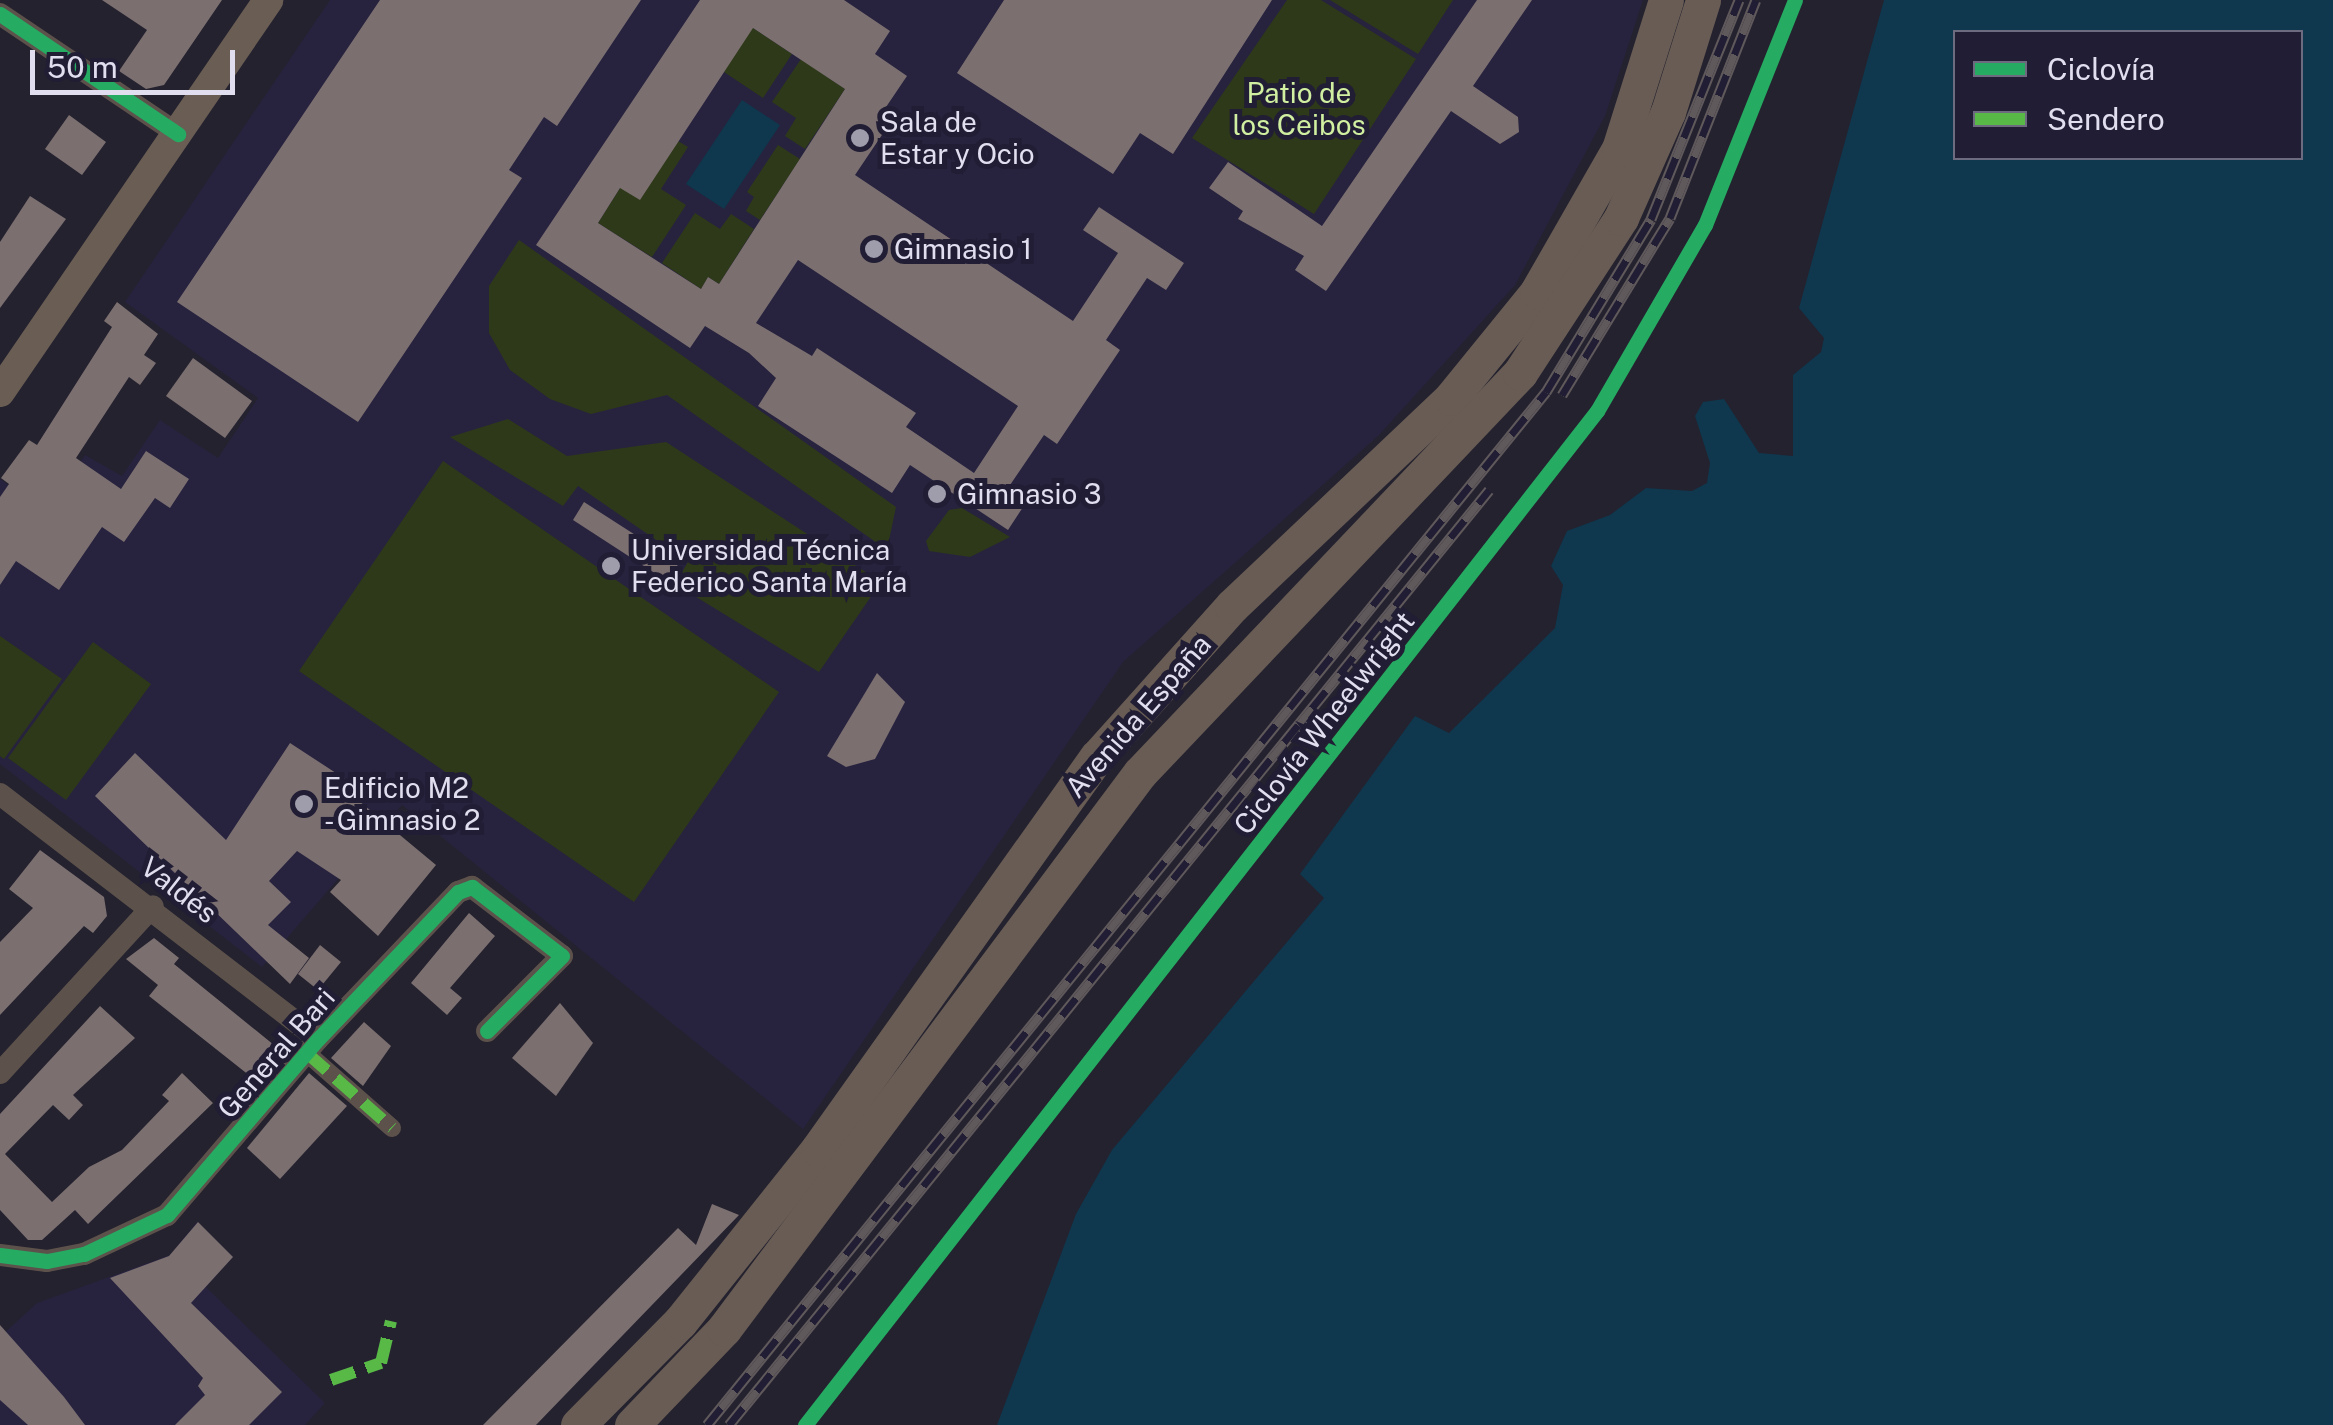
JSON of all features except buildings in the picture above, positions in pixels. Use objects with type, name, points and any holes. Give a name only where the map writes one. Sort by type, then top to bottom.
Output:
[{"type":"main road","points":[[0,392],[268,0]]},
{"type":"main road","name":"Avenida España","points":[[578,1425],[680,1322],[818,1149],[1097,757],[1232,606],[1451,398],[1537,292],[1619,149],[1666,0]]},
{"type":"main road","name":"Avenida España","points":[[632,1425],[724,1329],[1140,772],[1520,373],[1620,218],[1668,112],[1704,0]]},
{"type":"street","points":[[0,14],[178,134]]},
{"type":"street","name":"Valdés","points":[[0,794],[153,906],[313,1046]]},
{"type":"street","name":"General Bari","points":[[0,1255],[47,1262],[147,1228],[458,892],[472,887],[562,956],[487,1031]]},
{"type":"street","points":[[0,1073],[153,906]]},
{"type":"street","points":[[313,1046],[392,1128]]},
{"type":"shaded area","name":"Universidad Técnica Federico Santa María","points":[[330,0],[1643,0],[1605,116],[1515,285],[1379,435],[1123,662],[803,1129],[402,805],[262,967],[0,764],[0,479],[46,512],[85,455],[122,476],[160,420],[218,458],[258,398],[125,302]]},
{"type":"shaded area","points":[[197,1222],[233,1257],[206,1287],[325,1403],[305,1425],[0,1425],[0,1337],[37,1303],[170,1255]]},
{"type":"green space","name":"Patio de los Ceibos","points":[[1287,0],[1321,0],[1416,59],[1314,214],[1192,138]]},
{"type":"green space","points":[[1330,0],[1453,0],[1418,54]]},
{"type":"green space","points":[[741,20],[792,54],[763,98],[724,72]]},
{"type":"green space","points":[[801,59],[845,89],[805,149],[785,136],[796,118],[772,102]]},
{"type":"green space","points":[[678,141],[688,147],[661,189],[686,205],[652,257],[598,223],[620,188]]},
{"type":"green space","points":[[778,145],[800,159],[760,220],[746,211],[754,197],[747,192]]},
{"type":"green space","points":[[695,213],[720,229],[731,214],[754,229],[719,284],[708,277],[701,289],[662,263]]},
{"type":"green space","points":[[519,240],[896,507],[887,550],[667,395],[591,414],[550,399],[510,370],[489,333],[489,286]]},
{"type":"green space","points":[[508,419],[567,456],[666,442],[881,582],[819,672],[675,584],[688,562],[578,486],[563,506],[450,437]]},
{"type":"green space","points":[[443,461],[779,692],[634,902],[299,671]]},
{"type":"green space","points":[[962,508],[1010,537],[970,557],[929,551],[926,541],[949,510]]},
{"type":"green space","points":[[0,636],[62,679],[4,759],[0,756]]},
{"type":"green space","points":[[93,642],[151,684],[66,800],[8,758]]},
{"type":"water","points":[[1884,0],[2333,0],[2333,1425],[997,1425],[1076,1214],[1112,1150],[1324,898],[1300,874],[1415,716],[1449,733],[1555,628],[1563,585],[1551,566],[1567,531],[1610,515],[1646,488],[1692,491],[1707,483],[1710,463],[1695,416],[1703,402],[1724,399],[1759,453],[1793,456],[1793,375],[1821,352],[1824,338],[1799,308]]},
{"type":"water","points":[[742,100],[780,125],[724,209],[686,184]]},
{"type":"railway","points":[[707,1425],[1546,392],[1651,219],[1739,0]]},
{"type":"railway","points":[[1562,395],[1670,218],[1756,0]]},
{"type":"railway","points":[[729,1425],[1489,490]]},
{"type":"marked path","points":[[308,1054],[392,1128]]},
{"type":"marked path","points":[[331,1380],[381,1363],[391,1321]]},
{"type":"cycle path","name":"Ciclovía Wheelwright","points":[[805,1425],[1597,411],[1705,225],[1795,0]]},
{"type":"cycle path","points":[[0,14],[178,134]]},
{"type":"cycle path","points":[[0,1255],[47,1261],[84,1254],[167,1215],[318,1039],[458,892],[472,887],[562,956],[487,1031]]},
{"type":"place","name":"Sala de Estar y Ocio","points":[[860,138]]},
{"type":"place","name":"Gimnasio 1","points":[[874,249]]},
{"type":"place","name":"Gimnasio 3","points":[[937,494]]},
{"type":"place","name":"Universidad Técnica Federico Santa María","points":[[611,566]]},
{"type":"place","name":"Edificio M2 - Gimnasio 2","points":[[304,804]]}]
